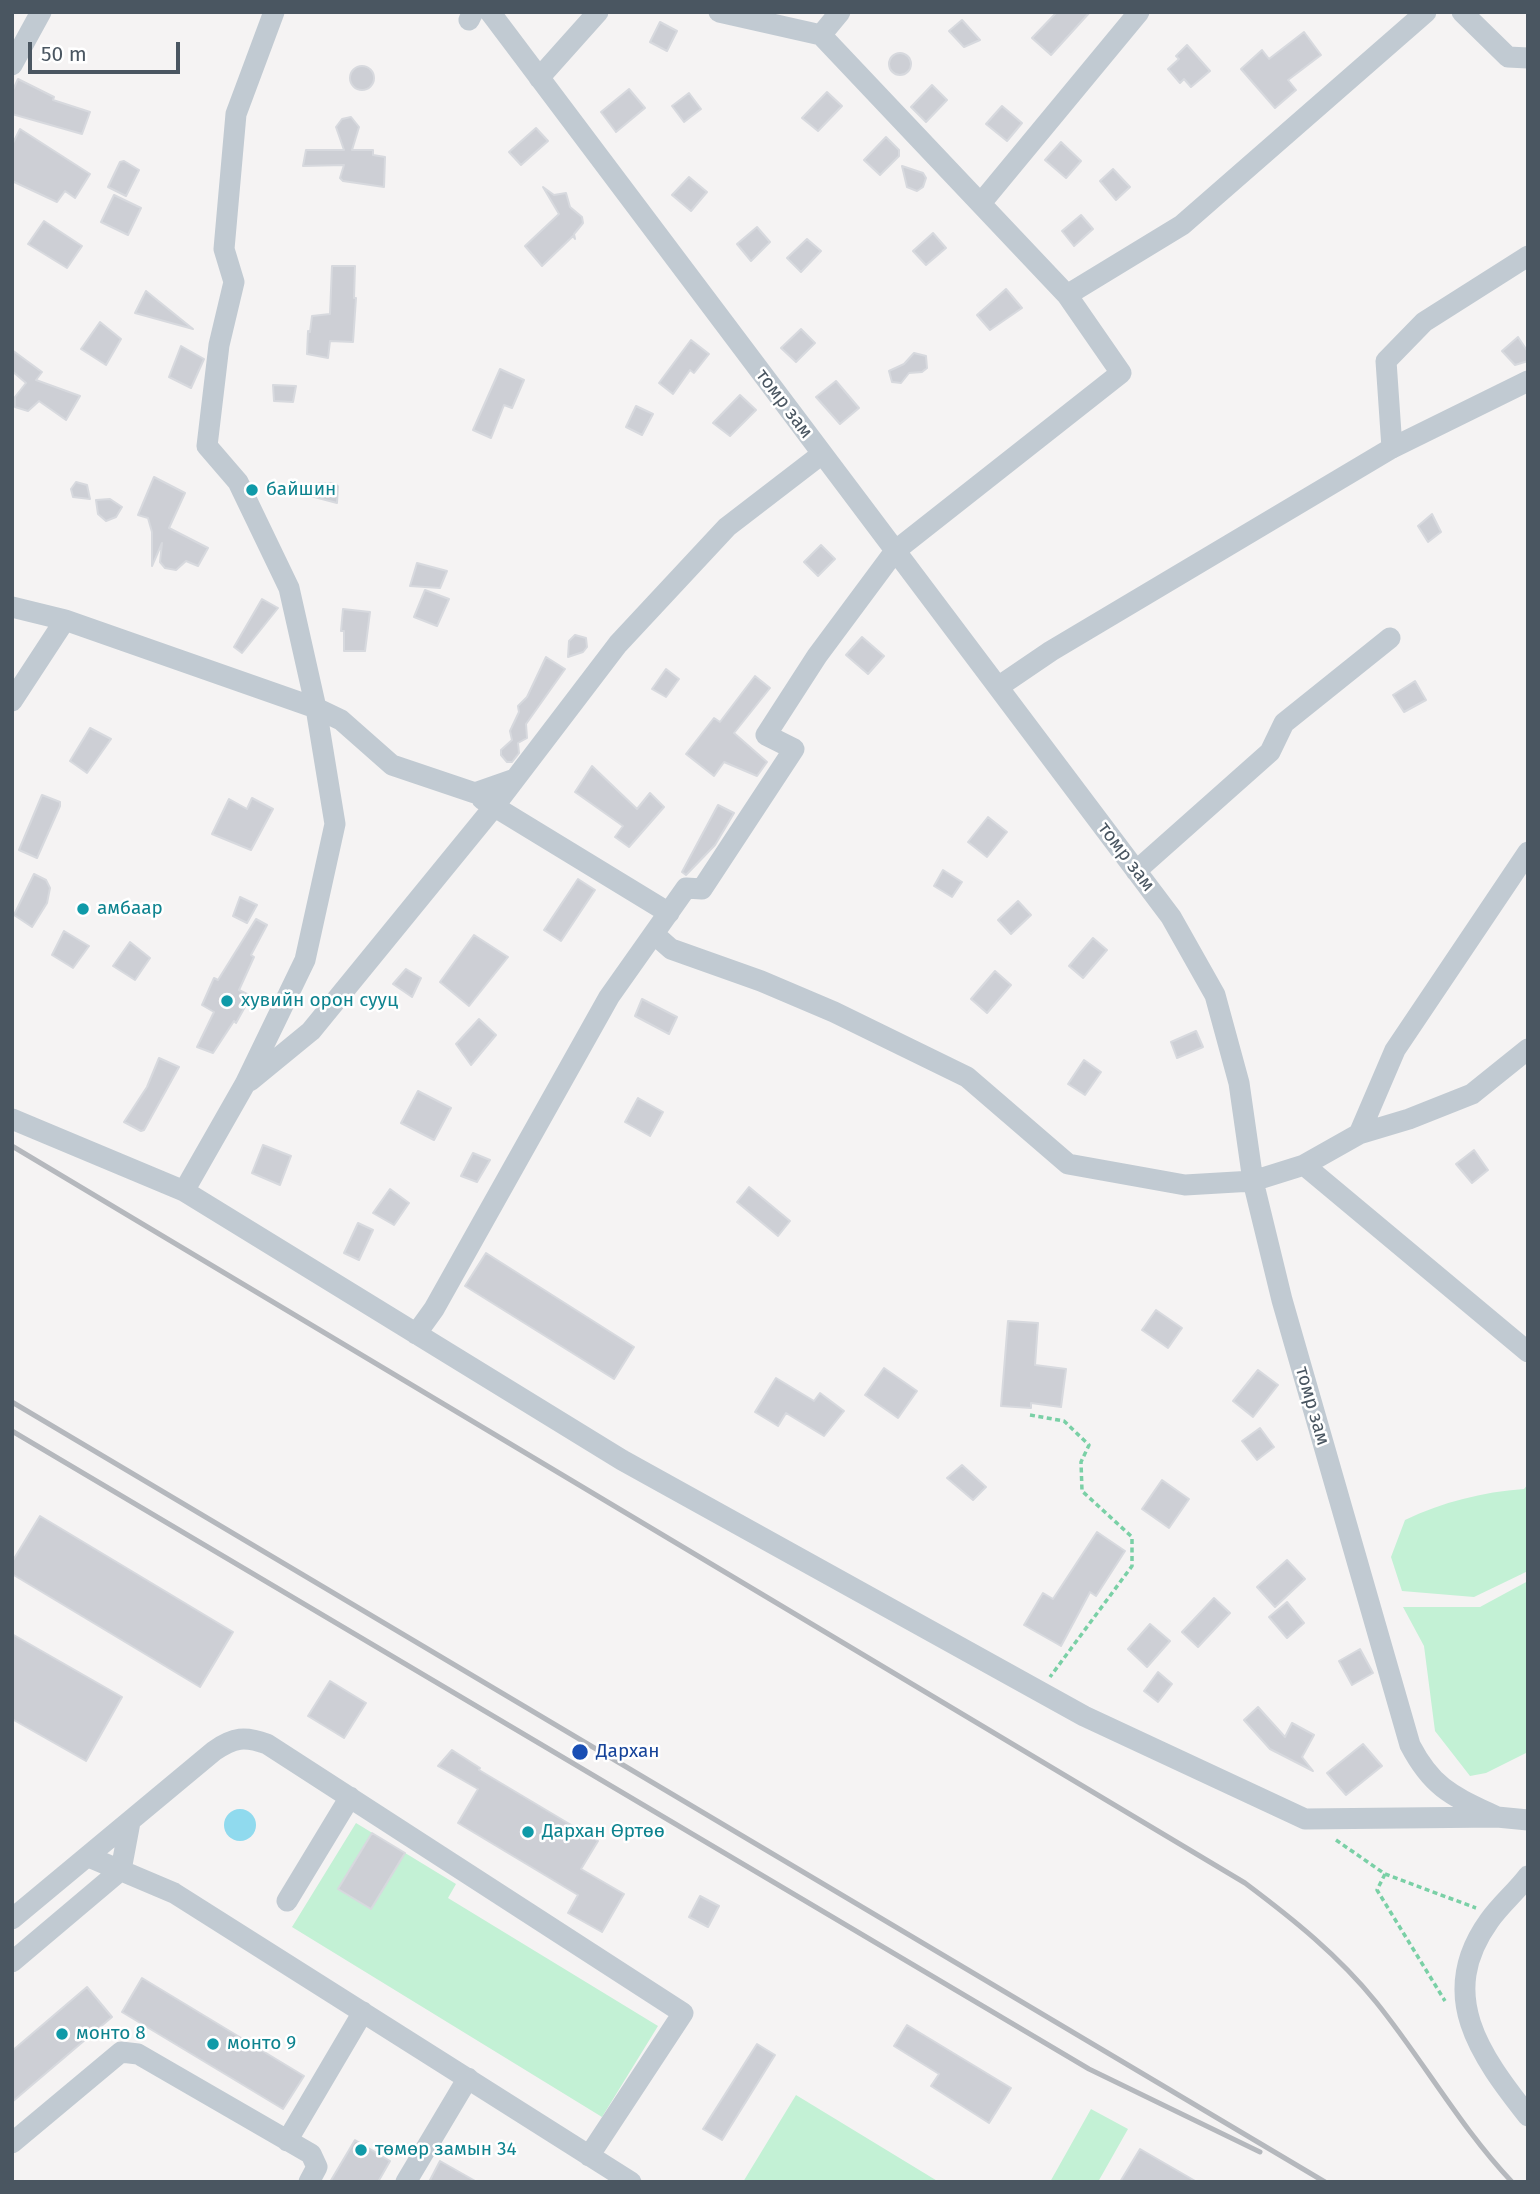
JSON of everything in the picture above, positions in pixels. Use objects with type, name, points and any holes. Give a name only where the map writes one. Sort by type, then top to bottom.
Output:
[{"type":"street","points":[[12,65],[41,12]]},
{"type":"street","points":[[184,1191],[245,1084],[305,961],[335,824],[316,708],[289,588],[238,482],[207,446],[219,345],[234,282],[224,249],[236,114],[274,12]]},
{"type":"street","name":"томр зам","points":[[489,12],[1171,917],[1215,995],[1239,1083],[1253,1181],[1282,1300],[1410,1745],[1424,1772],[1451,1795],[1497,1817]]},
{"type":"street","points":[[539,78],[598,12]]},
{"type":"street","points":[[416,1334],[435,1309],[610,996],[686,888],[702,889],[794,749],[766,735],[817,656],[895,551],[1121,373],[1067,295],[821,35],[719,12]]},
{"type":"street","points":[[821,35],[840,12]]},
{"type":"street","points":[[981,204],[1139,12]]},
{"type":"street","points":[[1067,295],[1182,225],[1426,12]]},
{"type":"street","points":[[1462,12],[1508,57],[1528,58]]},
{"type":"street","points":[[1392,448],[1386,362],[1424,322],[1528,256]]},
{"type":"street","points":[[998,687],[1051,651],[1392,448],[1528,381]]},
{"type":"street","points":[[245,1084],[312,1031],[493,808],[618,644],[727,527],[822,454]]},
{"type":"street","points":[[12,607],[65,620],[316,708],[341,720],[392,765],[475,793],[493,808],[669,913]]},
{"type":"street","points":[[12,701],[65,620]]},
{"type":"street","points":[[1136,871],[1270,752],[1284,723],[1390,638]]},
{"type":"street","points":[[475,793],[515,779]]},
{"type":"street","points":[[1359,1134],[1395,1049],[1528,852]]},
{"type":"street","points":[[654,934],[671,949],[761,981],[834,1012],[967,1077],[1068,1164],[1185,1185],[1253,1181],[1304,1165],[1359,1134],[1409,1119],[1472,1094],[1528,1049]]},
{"type":"street","points":[[12,1119],[184,1191],[622,1460],[1051,1698],[1305,1819],[1497,1817],[1528,1820]]},
{"type":"street","points":[[1304,1165],[1528,1352]]},
{"type":"street","points":[[12,1919],[231,1739],[249,1737],[267,1744],[683,2013],[589,2156]]},
{"type":"street","points":[[287,1901],[350,1797]]},
{"type":"street","points":[[12,1962],[121,1870],[130,1822]]},
{"type":"street","points":[[89,1857],[174,1894],[631,2182]]},
{"type":"street","points":[[1528,1876],[1489,1920],[1467,1959],[1464,1996],[1474,2040],[1498,2078],[1528,2116]]},
{"type":"street","points":[[287,2140],[363,2012]]},
{"type":"street","points":[[12,2143],[121,2052],[138,2054],[311,2154],[317,2167],[309,2182]]},
{"type":"street","points":[[406,2182],[468,2078]]},
{"type":"path","points":[[1030,1415],[1064,1421],[1089,1445],[1082,1462],[1082,1491],[1132,1537],[1132,1566],[1050,1677],[1051,1698]]},
{"type":"path","points":[[1305,1819],[1385,1874],[1476,1909],[1489,1920]]},
{"type":"path","points":[[1385,1874],[1377,1890],[1450,2007]]},
{"type":"green space","points":[[1528,1484],[1528,1571],[1474,1597],[1402,1591],[1391,1557],[1405,1520],[1448,1503],[1478,1495],[1524,1489]]},
{"type":"green space","points":[[1528,1581],[1528,1752],[1486,1773],[1470,1776],[1435,1731],[1424,1646],[1403,1607],[1480,1607]]},
{"type":"green space","points":[[356,1823],[456,1884],[448,1898],[658,2026],[602,2117],[292,1927]]},
{"type":"green space","points":[[796,2095],[939,2182],[743,2182]]},
{"type":"green space","points":[[1091,2109],[1128,2129],[1098,2182],[1050,2182]]},
{"type":"water","points":[[240,1809],[251,1814],[256,1825],[251,1836],[240,1841],[229,1836],[224,1825],[229,1814]]},
{"type":"building","points":[[1057,12],[1090,12],[1051,55],[1032,38]]},
{"type":"building","points":[[962,20],[980,40],[964,47],[949,31]]},
{"type":"building","points":[[660,22],[677,31],[667,51],[650,42]]},
{"type":"building","points":[[1304,32],[1321,55],[1288,80],[1296,90],[1275,108],[1241,69],[1262,50],[1269,59]]},
{"type":"building","points":[[1187,45],[1210,71],[1191,87],[1184,79],[1180,83],[1168,69],[1179,59],[1176,56]]},
{"type":"building","points":[[900,53],[908,56],[911,64],[908,72],[900,75],[892,72],[889,64],[892,56]]},
{"type":"building","points":[[362,66],[371,69],[374,78],[371,87],[362,90],[353,87],[350,78],[353,69]]},
{"type":"building","points":[[18,79],[54,97],[53,100],[90,112],[82,134],[12,114],[12,92]]},
{"type":"building","points":[[932,85],[947,100],[926,122],[911,107]]},
{"type":"building","points":[[629,89],[645,108],[616,132],[601,112]]},
{"type":"building","points":[[827,92],[842,106],[818,131],[802,118]]},
{"type":"building","points":[[689,93],[701,109],[684,122],[672,106]]},
{"type":"building","points":[[1002,106],[1022,123],[1007,141],[986,124]]},
{"type":"building","points":[[351,117],[359,127],[352,150],[373,150],[373,155],[385,157],[384,187],[343,181],[340,178],[344,165],[303,166],[306,150],[344,150],[336,127],[342,119]]},
{"type":"building","points":[[536,128],[548,141],[521,165],[509,152]]},
{"type":"building","points":[[20,129],[90,174],[75,198],[65,191],[57,202],[12,181],[12,145]]},
{"type":"building","points":[[886,137],[899,150],[899,156],[880,175],[864,160]]},
{"type":"building","points":[[1061,142],[1081,161],[1066,178],[1045,160]]},
{"type":"building","points":[[124,161],[139,170],[126,196],[108,187],[120,162]]},
{"type":"building","points":[[902,166],[923,173],[926,178],[923,187],[917,191],[907,187]]},
{"type":"building","points":[[1113,169],[1130,187],[1116,200],[1100,181]]},
{"type":"building","points":[[689,177],[707,192],[691,211],[672,195]]},
{"type":"building","points":[[543,187],[554,195],[566,193],[570,207],[582,217],[583,223],[574,234],[575,239],[573,236],[542,266],[525,246],[559,214]]},
{"type":"building","points":[[114,195],[141,208],[128,235],[101,222]]},
{"type":"building","points":[[1081,215],[1093,229],[1074,246],[1062,231]]},
{"type":"building","points":[[44,221],[82,246],[67,268],[28,244]]},
{"type":"building","points":[[757,227],[770,242],[751,261],[737,244]]},
{"type":"building","points":[[933,233],[946,248],[926,265],[913,251]]},
{"type":"building","points":[[807,239],[821,251],[801,272],[787,258]]},
{"type":"building","points":[[332,266],[355,266],[356,298],[353,342],[330,341],[328,358],[307,354],[308,331],[310,332],[312,316],[330,314]]},
{"type":"building","points":[[1006,289],[1022,308],[990,330],[977,315]]},
{"type":"building","points":[[146,291],[193,329],[135,313]]},
{"type":"building","points":[[100,322],[121,339],[106,365],[81,349]]},
{"type":"building","points":[[801,329],[815,343],[796,362],[781,348]]},
{"type":"building","points":[[1518,337],[1528,352],[1528,361],[1515,365],[1502,351]]},
{"type":"building","points":[[691,340],[709,354],[694,373],[690,370],[673,394],[659,383]]},
{"type":"building","points":[[181,346],[204,359],[191,388],[169,377]]},
{"type":"building","points":[[12,350],[42,372],[36,380],[80,396],[66,420],[39,401],[28,411],[15,407],[15,397],[26,383],[12,371]]},
{"type":"building","points":[[914,353],[926,356],[927,368],[922,372],[909,373],[901,383],[892,382],[889,371],[904,364]]},
{"type":"building","points":[[500,369],[524,380],[512,408],[504,405],[491,438],[473,430]]},
{"type":"building","points":[[836,381],[859,408],[840,424],[816,397]]},
{"type":"building","points":[[273,385],[296,386],[293,402],[274,401]]},
{"type":"building","points":[[740,395],[756,410],[730,436],[713,423]]},
{"type":"building","points":[[636,406],[653,414],[642,435],[626,427]]},
{"type":"building","points":[[154,477],[185,493],[169,528],[208,548],[198,566],[186,561],[176,570],[165,568],[160,562],[162,543],[152,566],[152,532],[148,518],[138,515]]},
{"type":"building","points":[[76,482],[87,485],[90,499],[73,497],[71,489]]},
{"type":"building","points":[[333,483],[338,486],[337,503],[284,489],[285,485]]},
{"type":"building","points":[[110,499],[122,507],[116,517],[106,521],[98,514],[96,500]]},
{"type":"building","points":[[1432,514],[1441,532],[1428,542],[1418,526]]},
{"type":"building","points":[[821,545],[835,559],[818,576],[804,562]]},
{"type":"building","points":[[417,563],[447,571],[440,588],[410,586]]},
{"type":"building","points":[[425,590],[449,599],[437,626],[414,617]]},
{"type":"building","points":[[262,599],[278,608],[242,653],[234,647]]},
{"type":"building","points":[[343,609],[370,612],[365,651],[344,651],[344,631],[341,631]]},
{"type":"building","points":[[575,635],[586,638],[587,647],[583,652],[568,657],[569,641]]},
{"type":"building","points":[[862,637],[884,656],[868,674],[846,655]]},
{"type":"building","points":[[546,657],[565,669],[526,724],[527,738],[518,743],[519,753],[512,762],[507,762],[501,755],[501,750],[512,740],[510,731],[519,712],[518,706],[527,697]]},
{"type":"building","points":[[666,669],[679,679],[666,697],[652,689]]},
{"type":"building","points":[[755,676],[770,688],[734,733],[767,762],[757,776],[724,762],[714,776],[686,754],[714,718],[720,722]]},
{"type":"building","points":[[1415,681],[1426,700],[1404,712],[1393,695]]},
{"type":"building","points":[[90,728],[111,739],[87,773],[70,761]]},
{"type":"building","points":[[592,766],[637,809],[650,793],[664,807],[629,847],[615,837],[623,826],[575,792]]},
{"type":"building","points":[[42,795],[60,802],[60,806],[37,858],[19,850]]},
{"type":"building","points":[[252,798],[273,809],[251,850],[212,834],[229,799],[247,809]]},
{"type":"building","points":[[718,805],[734,813],[715,845],[686,875],[682,872]]},
{"type":"building","points":[[988,817],[1007,832],[987,857],[968,842]]},
{"type":"building","points":[[943,870],[962,882],[952,897],[934,886]]},
{"type":"building","points":[[34,874],[46,880],[50,888],[47,903],[32,927],[14,915]]},
{"type":"building","points":[[578,879],[595,890],[561,941],[544,930]]},
{"type":"building","points":[[240,897],[257,905],[247,923],[233,916]]},
{"type":"building","points":[[1018,901],[1031,915],[1011,934],[998,920]]},
{"type":"building","points":[[256,919],[267,925],[251,955],[254,957],[239,990],[251,996],[236,1023],[234,1021],[213,1053],[197,1047],[214,1012],[202,1005],[214,978],[218,980]]},
{"type":"building","points":[[64,931],[89,946],[73,968],[52,955]]},
{"type":"building","points":[[474,935],[508,957],[469,1006],[440,982]]},
{"type":"building","points":[[1093,938],[1107,950],[1083,978],[1069,966]]},
{"type":"building","points":[[130,942],[150,958],[135,980],[113,966]]},
{"type":"building","points":[[406,969],[421,978],[412,997],[393,984]]},
{"type":"building","points":[[995,971],[1011,985],[987,1013],[971,999]]},
{"type":"building","points":[[642,999],[677,1017],[669,1034],[635,1016]]},
{"type":"building","points":[[479,1019],[496,1035],[471,1065],[456,1044]]},
{"type":"building","points":[[1196,1031],[1203,1047],[1177,1058],[1171,1042]]},
{"type":"building","points":[[159,1058],[179,1067],[141,1131],[124,1122],[147,1087]]},
{"type":"building","points":[[1084,1060],[1101,1072],[1085,1095],[1068,1084]]},
{"type":"building","points":[[418,1091],[451,1108],[434,1140],[401,1123]]},
{"type":"building","points":[[638,1098],[663,1112],[650,1136],[625,1122]]},
{"type":"building","points":[[263,1145],[291,1156],[280,1185],[252,1173]]},
{"type":"building","points":[[1474,1150],[1488,1170],[1472,1183],[1456,1164]]},
{"type":"building","points":[[473,1153],[490,1160],[477,1182],[461,1176]]},
{"type":"building","points":[[749,1187],[790,1221],[778,1236],[737,1202]]},
{"type":"building","points":[[390,1189],[409,1203],[394,1225],[373,1213]]},
{"type":"building","points":[[358,1223],[373,1230],[359,1260],[344,1253]]},
{"type":"building","points":[[486,1253],[634,1347],[614,1379],[465,1286]]},
{"type":"building","points":[[1156,1310],[1182,1328],[1168,1348],[1142,1330]]},
{"type":"building","points":[[1008,1321],[1038,1323],[1035,1365],[1066,1369],[1061,1407],[1031,1403],[1031,1408],[1001,1406]]},
{"type":"building","points":[[884,1368],[917,1391],[898,1418],[865,1395]]},
{"type":"building","points":[[1258,1370],[1278,1385],[1253,1417],[1233,1401]]},
{"type":"building","points":[[776,1378],[814,1401],[820,1393],[844,1411],[824,1436],[786,1413],[778,1426],[755,1412]]},
{"type":"building","points":[[1260,1428],[1274,1447],[1257,1460],[1242,1441]]},
{"type":"building","points":[[962,1465],[986,1487],[973,1500],[947,1478]]},
{"type":"building","points":[[1162,1480],[1189,1499],[1169,1528],[1142,1509]]},
{"type":"building","points":[[40,1516],[233,1632],[200,1687],[12,1574],[12,1562]]},
{"type":"building","points":[[1097,1532],[1125,1551],[1096,1596],[1090,1592],[1061,1646],[1024,1625],[1043,1593],[1053,1599]]},
{"type":"building","points":[[1287,1560],[1305,1579],[1275,1607],[1257,1587]]},
{"type":"building","points":[[1214,1598],[1230,1613],[1198,1647],[1182,1632]]},
{"type":"building","points":[[1287,1602],[1304,1623],[1287,1638],[1269,1617]]},
{"type":"building","points":[[1150,1624],[1170,1641],[1147,1667],[1128,1649]]},
{"type":"building","points":[[12,1634],[122,1697],[86,1761],[12,1719]]},
{"type":"building","points":[[1360,1649],[1373,1673],[1352,1685],[1339,1661]]},
{"type":"building","points":[[1158,1672],[1172,1684],[1158,1702],[1144,1691]]},
{"type":"building","points":[[330,1681],[366,1703],[344,1738],[308,1716]]},
{"type":"building","points":[[1258,1707],[1285,1737],[1292,1723],[1314,1735],[1302,1757],[1313,1771],[1270,1749],[1244,1720]]},
{"type":"building","points":[[1363,1744],[1382,1766],[1346,1795],[1327,1773]]},
{"type":"building","name":"Дархан Өртөө","points":[[452,1750],[480,1768],[479,1770],[598,1841],[581,1869],[624,1894],[602,1932],[568,1913],[578,1895],[458,1823],[478,1789],[438,1766]]},
{"type":"building","points":[[372,1833],[405,1853],[371,1909],[338,1889]]},
{"type":"building","points":[[700,1896],[719,1906],[708,1927],[689,1917]]},
{"type":"building","name":"монто 9","points":[[142,1978],[304,2076],[283,2109],[122,2012]]},
{"type":"building","name":"монто 8","points":[[87,1987],[112,2017],[12,2102],[12,2051]]},
{"type":"building","points":[[907,2025],[1011,2088],[989,2123],[931,2086],[939,2074],[894,2046]]},
{"type":"building","points":[[757,2044],[775,2055],[722,2140],[703,2129]]},
{"type":"building","name":"төмөр замын 34","points":[[355,2140],[390,2161],[378,2182],[330,2182]]},
{"type":"building","points":[[1140,2149],[1197,2182],[1120,2182]]},
{"type":"building","points":[[440,2161],[477,2182],[429,2182]]},
{"type":"railway","points":[[12,1146],[1245,1883],[1314,1938],[1361,1985],[1393,2024],[1475,2139],[1512,2182]]},
{"type":"railway","points":[[12,1402],[1325,2182]]},
{"type":"railway","points":[[12,1431],[1089,2069],[1260,2152]]},
{"type":"place","name":"байшин","points":[[252,490]]},
{"type":"place","name":"амбаар","points":[[83,909]]},
{"type":"place","name":"хувийн орон сууц","points":[[227,1001]]},
{"type":"place","name":"Дархан","points":[[580,1752]]},
{"type":"place","name":"Дархан Өртөө","points":[[528,1832]]},
{"type":"place","name":"монто 8","points":[[62,2034]]},
{"type":"place","name":"монто 9","points":[[213,2044]]},
{"type":"place","name":"төмөр замын 34","points":[[361,2150]]}]
